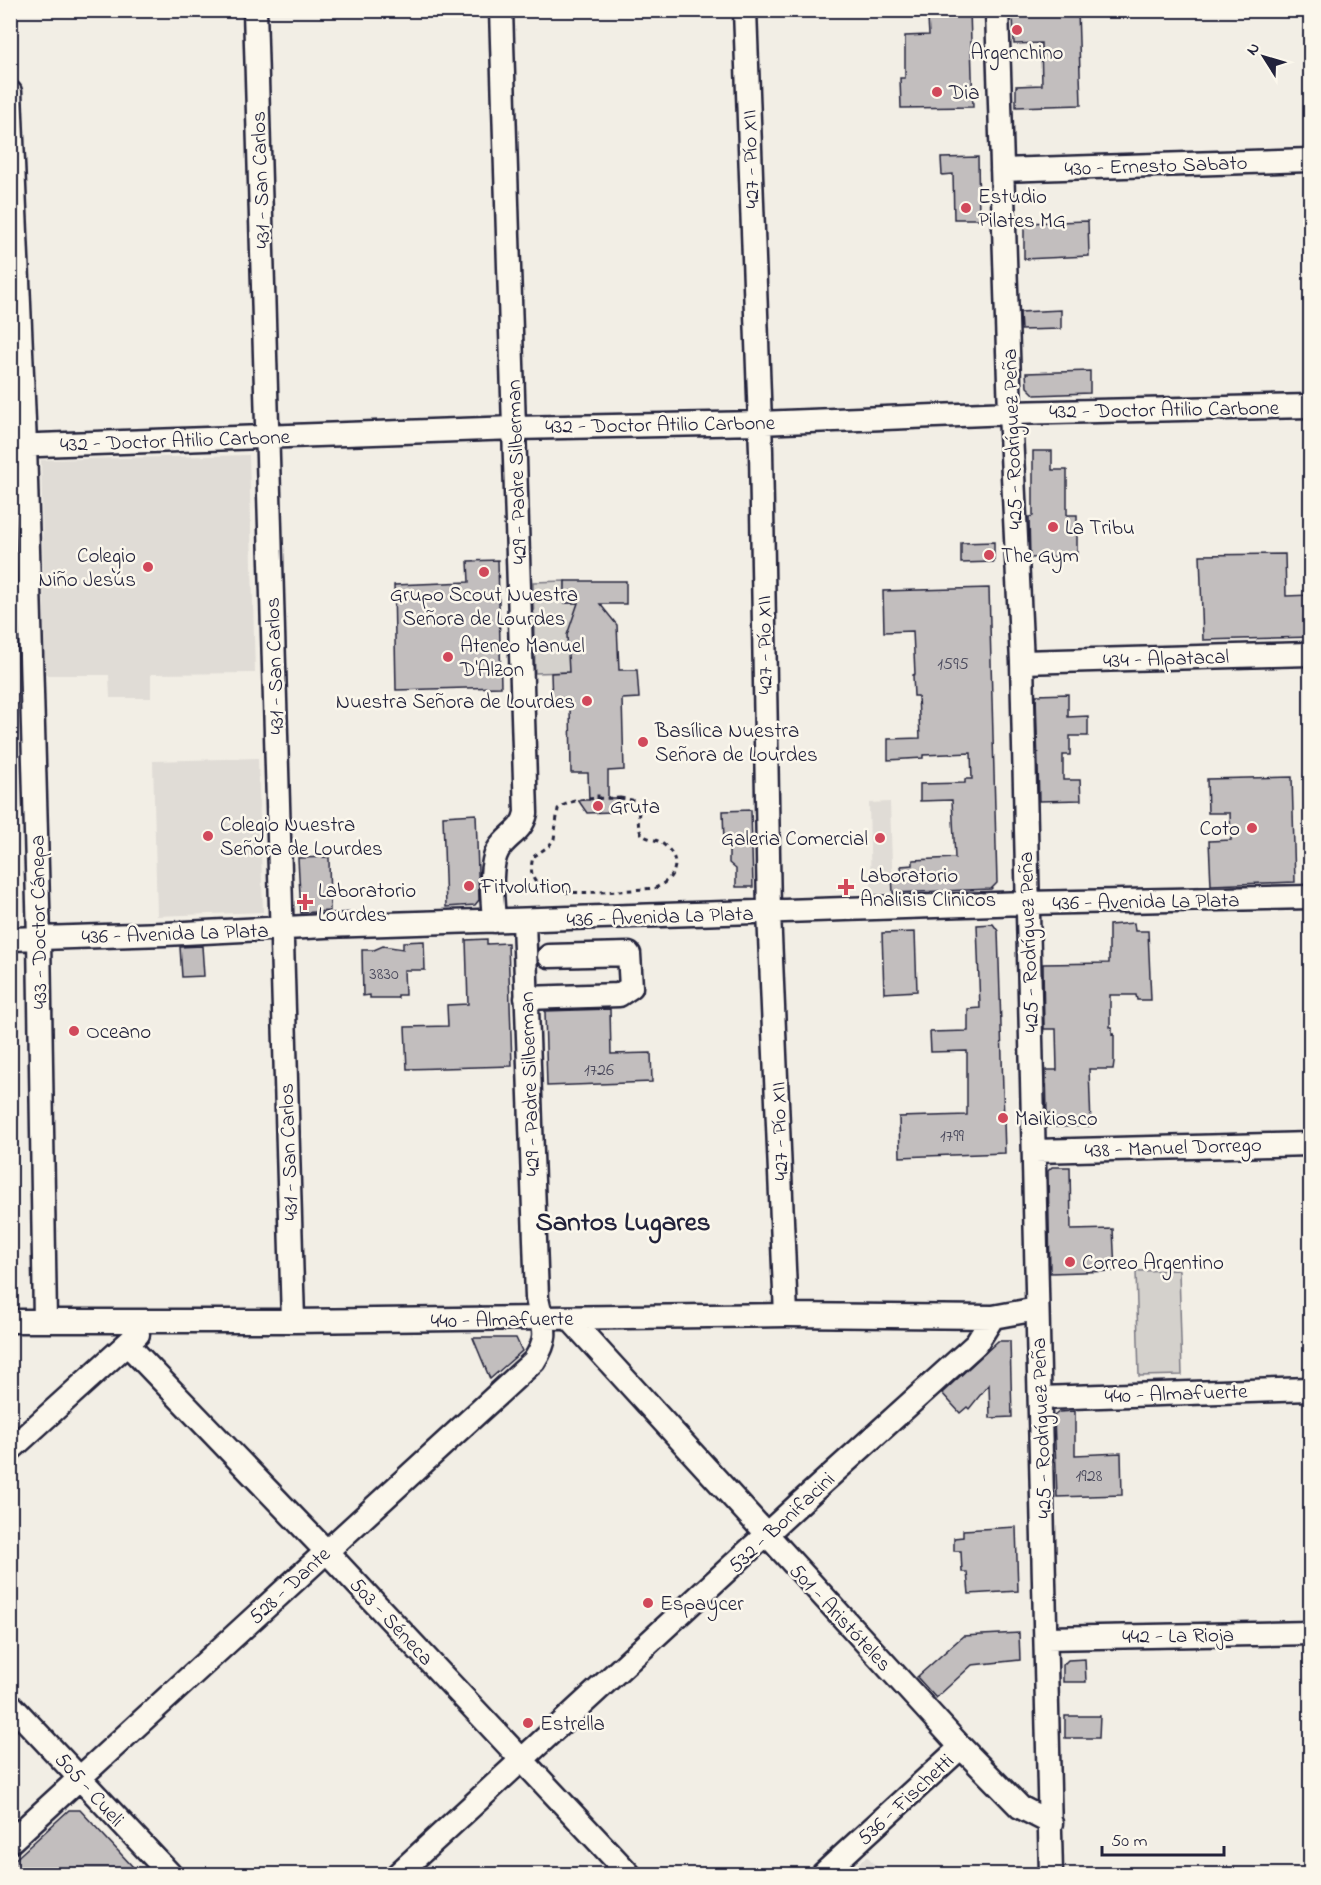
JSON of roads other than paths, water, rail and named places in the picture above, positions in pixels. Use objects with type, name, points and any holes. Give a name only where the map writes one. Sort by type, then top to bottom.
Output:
[{"type":"street","name":"431 - San Carlos","points":[[255,10],[293,1321]]},
{"type":"street","name":"429 - Padre Silberman","points":[[494,921],[492,862],[502,844],[524,822],[526,813],[501,10]]},
{"type":"street","name":"427 - Pío XII","points":[[745,10],[759,423],[769,912],[786,1316]]},
{"type":"street","name":"425 - Rodríguez Peña","points":[[998,10],[1010,413],[1022,662],[1051,1875]]},
{"type":"street","name":"433 - Doctor Cánepa","points":[[10,92],[18,446],[39,938],[45,1321]]},
{"type":"street","name":"430 - Ernesto Sabato","points":[[1002,170],[1311,160]]},
{"type":"street","name":"432 - Doctor Atilio Carbone","points":[[18,446],[515,428],[1311,406]]},
{"type":"street","name":"434 - Alpatacal","points":[[1022,662],[1311,654]]},
{"type":"street","name":"436 - Avenida La Plata","points":[[10,939],[325,926],[1027,903],[1311,897]]},
{"type":"street","name":"429 - Padre Silberman","points":[[524,921],[537,1298],[543,1317]]},
{"type":"street","points":[[526,998],[620,994],[631,987],[629,954],[549,956]]},
{"type":"street","name":"438 - Manuel Dorrego","points":[[1035,1151],[1311,1144]]},
{"type":"street","points":[[993,1317],[1037,1309]]},
{"type":"street","name":"440 - Almafuerte","points":[[10,1321],[150,1322],[786,1316],[993,1317]]},
{"type":"street","name":"528 - Dante","points":[[10,1842],[534,1360],[544,1341],[543,1317]]},
{"type":"street","name":"532 - Bonifacini","points":[[398,1875],[976,1344],[993,1317]]},
{"type":"street","name":"501 - Aristóteles","points":[[568,1318],[961,1747],[1020,1807],[1051,1823]]},
{"type":"street","points":[[10,1450],[150,1322]]},
{"type":"street","name":"503 - Séneca","points":[[127,1344],[326,1551],[629,1875]]},
{"type":"street","name":"440 - Almafuerte","points":[[1041,1398],[1311,1389]]},
{"type":"street","name":"442 - La Rioja","points":[[1046,1638],[1311,1633]]},
{"type":"street","name":"505 - Cueli","points":[[10,1704],[170,1875]]},
{"type":"street","name":"536 - Fischetti","points":[[823,1875],[961,1747]]},
{"type":"place","name":"Argenchino","points":[[1017,30]]},
{"type":"place","name":"Dia","points":[[937,92]]},
{"type":"place","name":"Estudio Pilates MG","points":[[966,208]]},
{"type":"place","name":"La Tribu","points":[[1053,527]]},
{"type":"place","name":"The Gym","points":[[989,555]]},
{"type":"place","name":"Colegio Niño Jesús","points":[[148,567]]},
{"type":"place","name":"Grupo Scout Nuestra Señora de Lourdes","points":[[484,572]]},
{"type":"place","name":"Ateneo Manuel D'Alzon","points":[[448,657]]},
{"type":"place","name":"Nuestra Señora de Lourdes","points":[[587,701]]},
{"type":"place","name":"Basílica Nuestra Señora de Lourdes","points":[[643,742]]},
{"type":"place","name":"Gruta","points":[[598,806]]},
{"type":"place","name":"Coto","points":[[1252,828]]},
{"type":"place","name":"Colegio Nuestra Señora de Lourdes","points":[[208,836]]},
{"type":"place","name":"Galeria Comercial","points":[[880,838]]},
{"type":"place","name":"Fitvolution","points":[[469,886]]},
{"type":"place","name":"Laboratorio Analisis Clinicos","points":[[846,887]]},
{"type":"place","name":"Laboratorio Lourdes","points":[[305,902]]},
{"type":"place","name":"Oceano","points":[[74,1031]]},
{"type":"place","name":"Maikiosco","points":[[1003,1118]]},
{"type":"place","name":"Correo Argentino","points":[[1070,1262]]},
{"type":"place","name":"Espaycer","points":[[648,1603]]},
{"type":"place","name":"Estrella","points":[[528,1723]]},
{"type":"district","name":"Santos Lugares","points":[[623,1221]]}]
